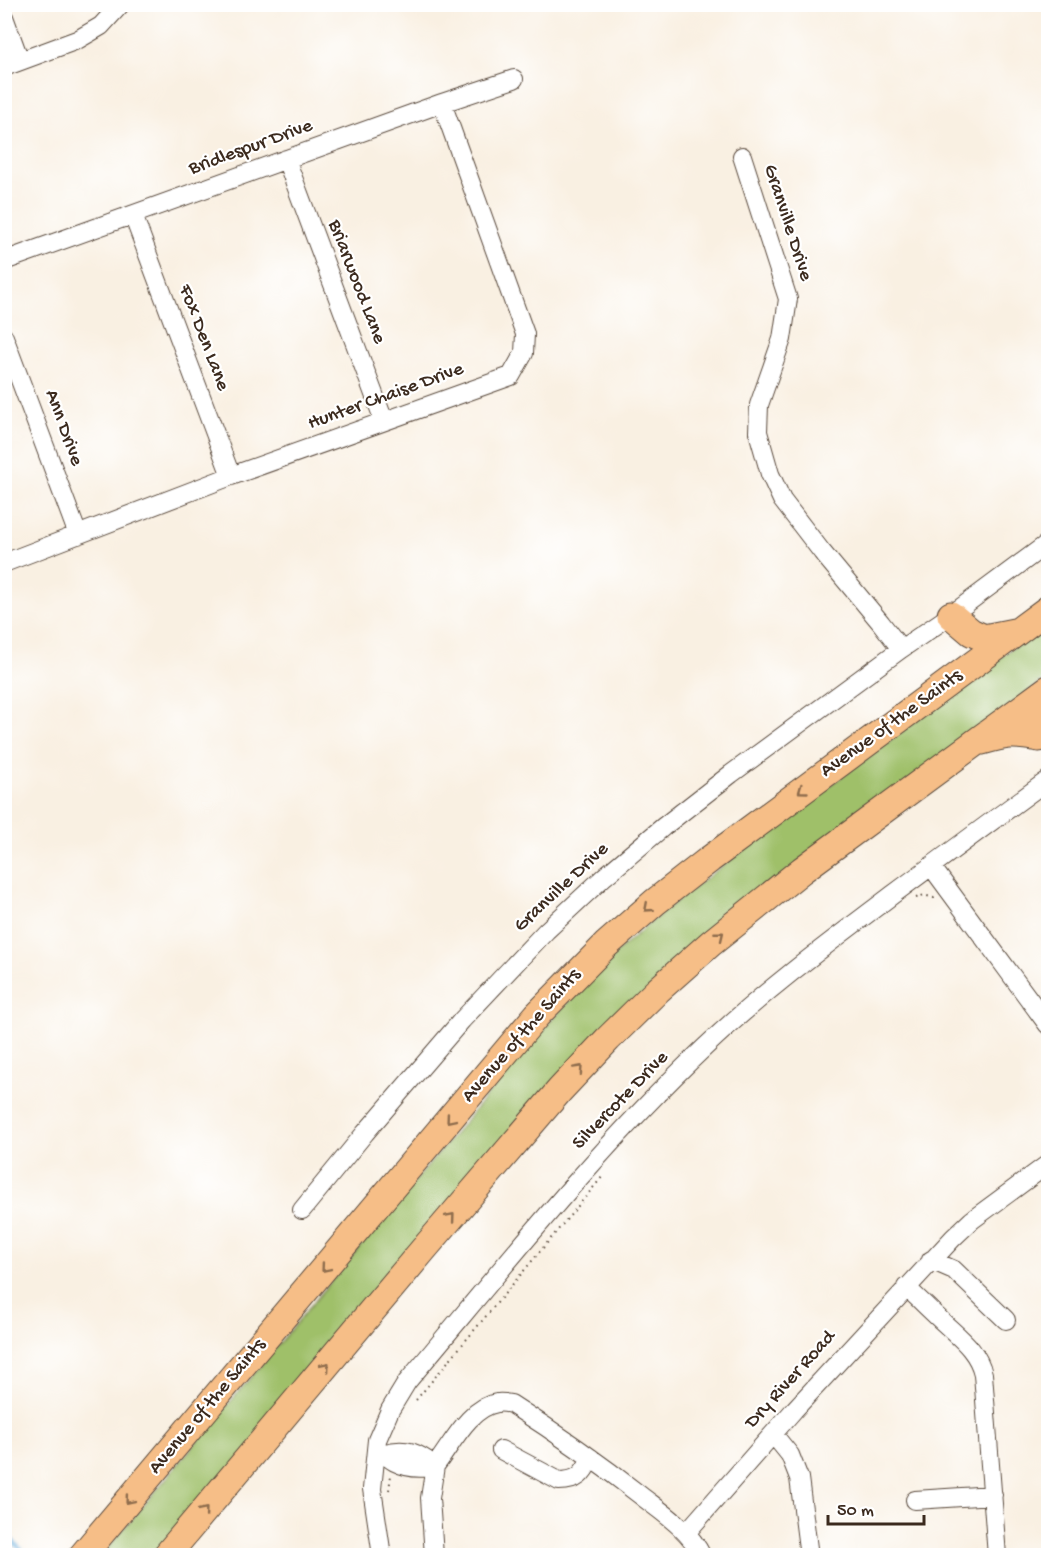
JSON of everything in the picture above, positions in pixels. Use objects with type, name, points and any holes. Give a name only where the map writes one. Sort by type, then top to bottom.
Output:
[{"type":"highway","name":"Avenue of the Saints","points":[[82,1556],[537,1015],[586,964],[655,902],[700,867],[1048,609]]},
{"type":"highway","points":[[951,615],[971,632],[984,638],[1020,630]]},
{"type":"highway","points":[[943,686],[957,662],[960,650],[960,639],[951,615]]},
{"type":"highway","points":[[166,1556],[514,1143],[608,1039],[658,990],[765,898],[1048,689]]},
{"type":"highway","points":[[1044,744],[1036,724],[1037,714],[1048,696]]},
{"type":"highway","points":[[975,742],[1006,734],[1019,734],[1044,744]]},
{"type":"street","points":[[4,17],[12,64],[78,40],[102,26],[122,4]]},
{"type":"street","name":"Bridlespur Drive","points":[[4,261],[513,79]]},
{"type":"street","name":"Hunter Chaise Drive","points":[[4,562],[231,476],[511,376],[524,353],[525,334],[442,103]]},
{"type":"street","name":"Granville Drive","points":[[742,156],[788,299],[782,339],[759,405],[758,432],[770,474],[782,500],[901,649]]},
{"type":"street","name":"Briarwood Lane","points":[[286,159],[384,421]]},
{"type":"street","name":"Fox Den Lane","points":[[133,215],[231,476]]},
{"type":"street","name":"Ann Drive","points":[[4,337],[78,535]]},
{"type":"street","name":"Granville Drive","points":[[302,1210],[462,1020],[546,931],[605,876],[731,774],[1048,543]]},
{"type":"street","name":"Silvercote Drive","points":[[382,1556],[372,1489],[385,1455],[377,1440],[390,1410],[407,1382],[553,1208],[608,1145],[657,1094],[706,1046],[768,991],[834,939],[1048,780]]},
{"type":"street","points":[[931,866],[1048,1026]]},
{"type":"street","name":"Dry River Road","points":[[686,1533],[772,1434],[931,1260],[972,1220],[1048,1164]]},
{"type":"street","points":[[931,1260],[954,1270],[1006,1320]]},
{"type":"street","points":[[906,1287],[969,1346],[981,1366],[998,1556]]},
{"type":"street","points":[[434,1556],[430,1498],[435,1466],[472,1416],[484,1407],[497,1403],[511,1404],[591,1458],[671,1519],[694,1541],[702,1556]]},
{"type":"street","points":[[772,1434],[790,1455],[799,1478],[809,1556]]},
{"type":"street","points":[[385,1455],[398,1449],[422,1456],[435,1466]]},
{"type":"street","points":[[501,1449],[559,1481],[569,1481],[579,1477],[591,1458]]},
{"type":"street","points":[[915,1500],[993,1496]]},
{"type":"path","points":[[911,901],[924,896],[934,898],[945,885]]},
{"type":"path","points":[[412,1404],[607,1172]]},
{"type":"path","points":[[385,1455],[389,1491]]},
{"type":"green space","points":[[1048,621],[1048,677],[706,935],[155,1555],[101,1556],[503,1076],[601,967],[692,889]]},
{"type":"waterway","points":[[4,1532],[27,1556]]}]
